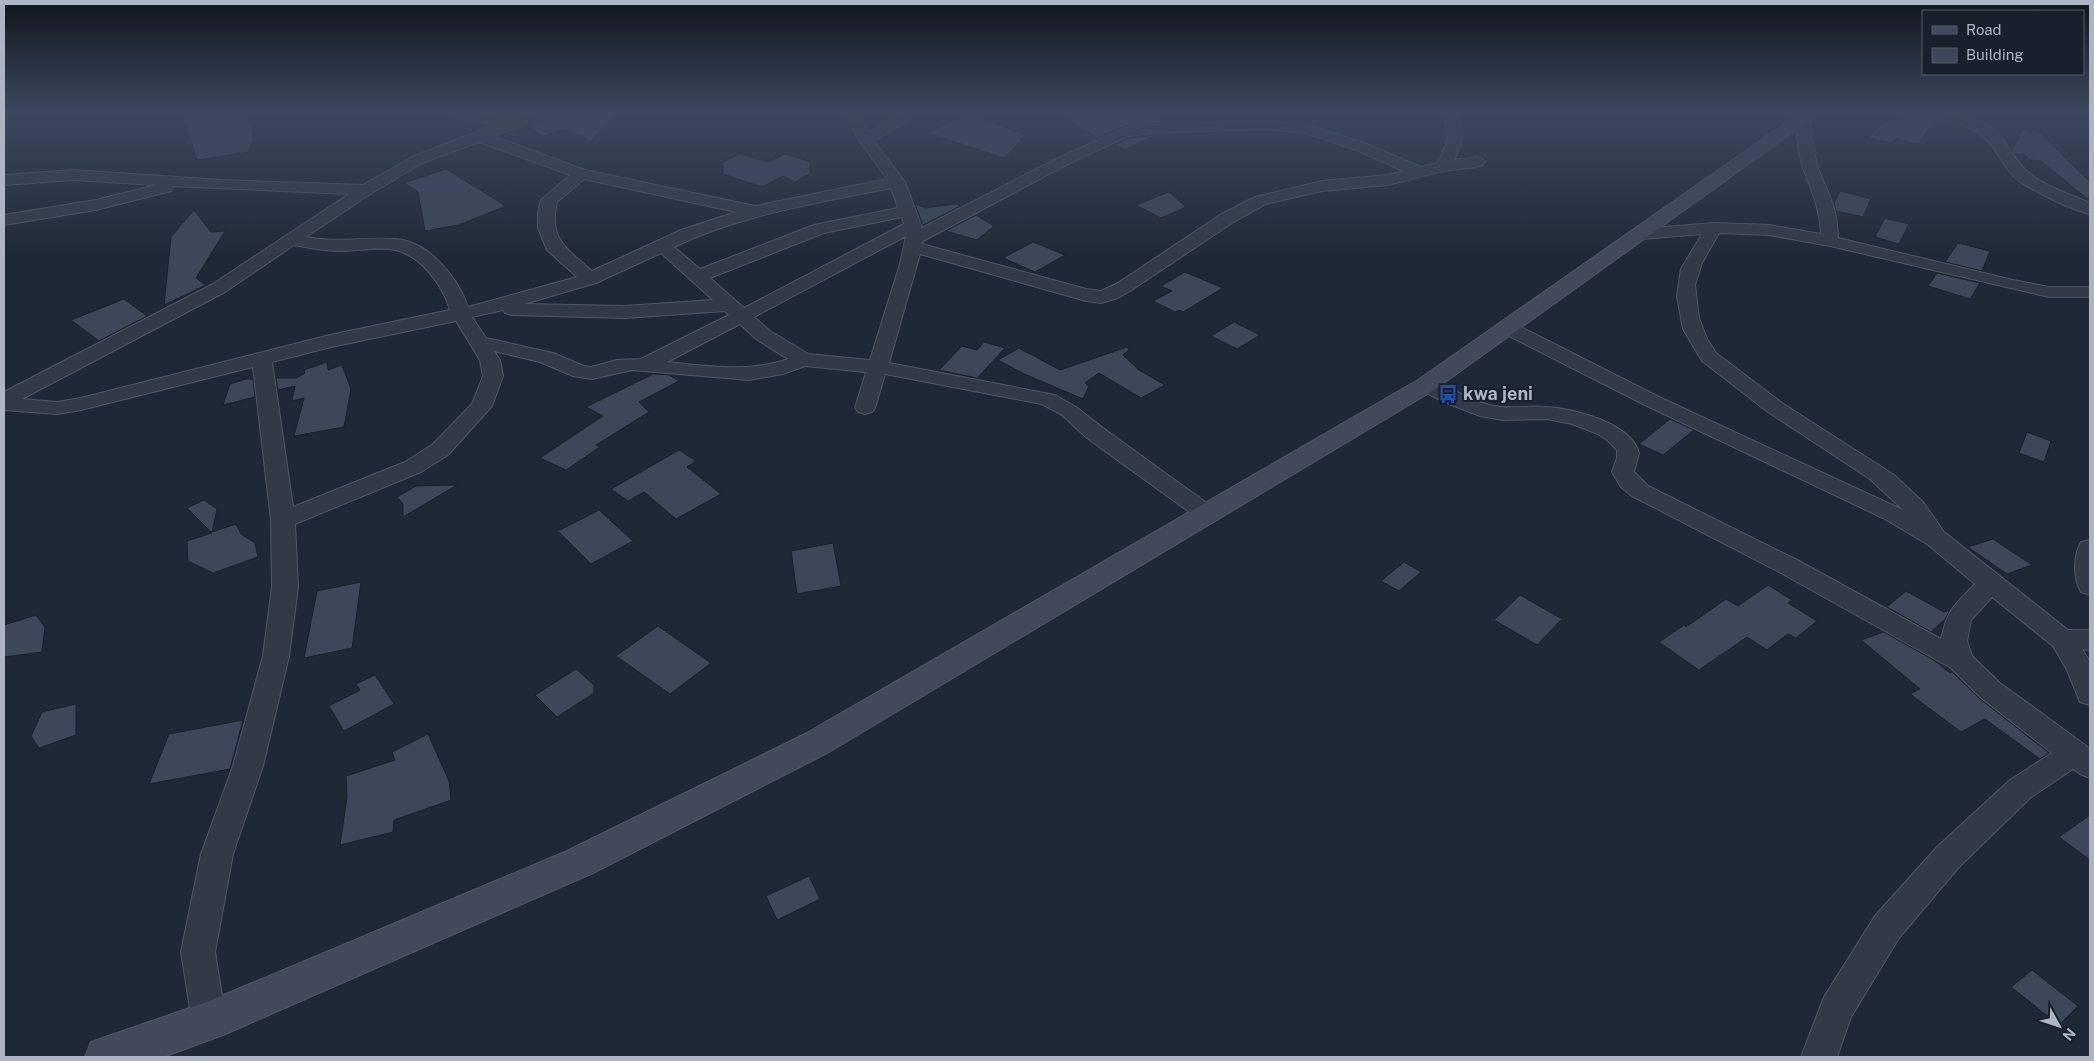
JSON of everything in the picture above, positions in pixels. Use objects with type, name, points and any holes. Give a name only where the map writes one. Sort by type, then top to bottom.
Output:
[{"type":"street","points":[[4,402],[220,288],[366,190],[416,161]]},
{"type":"street","points":[[544,161],[580,174],[754,210]]},
{"type":"street","points":[[865,408],[878,367],[913,230],[897,182],[881,161]]},
{"type":"street","points":[[644,365],[735,311],[1065,161]]},
{"type":"street","points":[[1392,161],[1419,172]]},
{"type":"street","points":[[1443,166],[1446,161]]},
{"type":"street","points":[[106,1057],[194,1026],[580,862],[817,743],[1426,385],[1744,161]]},
{"type":"street","points":[[1810,161],[1810,166],[1823,195],[1829,218],[1830,241]]},
{"type":"street","points":[[2009,161],[2014,168],[2026,178],[2090,209]]},
{"type":"street","points":[[697,277],[820,229],[913,230],[1049,286],[1102,297],[1124,287],[1226,219],[1261,200],[1322,186],[1388,180],[1443,166],[1476,162]]},
{"type":"street","points":[[580,174],[549,200],[546,212],[546,228],[553,246],[590,279]]},
{"type":"street","points":[[4,180],[73,175],[186,183],[366,190]]},
{"type":"street","points":[[4,402],[57,408],[81,404],[262,360],[330,341],[485,309],[590,279],[662,245],[754,210],[897,182]]},
{"type":"street","points":[[4,220],[96,205],[186,183]]},
{"type":"street","points":[[2065,198],[2090,197]]},
{"type":"street","points":[[1640,234],[1714,228],[1769,230],[1830,241],[2049,292],[2090,292]]},
{"type":"street","points":[[1714,228],[1688,273],[1686,287],[1687,306],[1692,327],[1710,357],[1752,392],[1795,422],[1846,452],[1900,492],[1918,512],[1935,538]]},
{"type":"street","points":[[283,520],[413,466],[440,450],[482,406],[493,376],[490,360],[461,314],[454,293],[441,274],[424,258],[410,249],[396,244],[340,246],[320,245],[293,240]]},
{"type":"street","points":[[662,245],[763,335],[803,360]]},
{"type":"street","points":[[485,309],[624,312],[735,311]]},
{"type":"street","points":[[1508,328],[1652,401],[1829,483],[1935,538],[2062,639],[2080,668],[2090,694]]},
{"type":"street","points":[[479,342],[546,357],[580,372],[592,373],[625,364],[749,374],[776,370],[803,360],[878,367],[1048,399],[1069,411],[1095,433],[1207,514]]},
{"type":"street","points":[[153,1057],[194,1026],[198,952],[217,854],[248,766],[276,656],[285,587],[283,520],[262,360]]},
{"type":"street","points":[[1426,385],[1461,404],[1498,413],[1547,413],[1563,415],[1604,430],[1617,437],[1626,445],[1629,452],[1623,472],[1629,482],[1640,491],[1790,567],[1960,661],[1990,690],[2082,760],[2020,789],[1948,857],[1887,927],[1836,1008],[1819,1057]]},
{"type":"street","points":[[2090,548],[2087,556],[2090,586]]},
{"type":"street","points":[[1960,661],[1954,641],[1960,617],[1990,583]]},
{"type":"street","points":[[2062,639],[2090,640]]},
{"type":"building","points":[[806,161],[810,162],[810,174],[795,182],[783,176],[762,187],[723,174],[723,162]]},
{"type":"building","points":[[2036,161],[2068,161],[2090,182],[2089,200],[2041,161]]},
{"type":"building","points":[[446,169],[506,206],[458,225],[425,231],[418,192],[404,183]]},
{"type":"building","points":[[1840,191],[1871,199],[1863,217],[1836,211],[1834,203]]},
{"type":"building","points":[[1169,192],[1186,207],[1161,218],[1136,205]]},
{"type":"building","points":[[915,204],[925,208],[956,204],[960,206],[923,225]]},
{"type":"building","points":[[194,210],[211,232],[225,231],[196,278],[206,285],[164,305],[171,237]]},
{"type":"building","points":[[976,215],[994,226],[977,240],[946,231]]},
{"type":"building","points":[[1885,218],[1909,224],[1899,244],[1875,237]]},
{"type":"building","points":[[1033,242],[1065,255],[1035,272],[1003,258]]},
{"type":"building","points":[[1958,243],[1990,251],[1982,271],[1945,262]]},
{"type":"building","points":[[1185,272],[1223,288],[1183,312],[1180,310],[1175,312],[1153,301],[1172,291],[1161,286]]},
{"type":"building","points":[[1937,273],[1980,283],[1970,299],[1928,286]]},
{"type":"building","points":[[124,299],[147,316],[99,341],[71,320]]},
{"type":"building","points":[[1234,322],[1260,335],[1237,349],[1211,336]]},
{"type":"building","points":[[984,342],[1005,348],[977,378],[939,370],[962,346],[977,350]]},
{"type":"building","points":[[1127,347],[1129,350],[1123,355],[1139,370],[1165,385],[1141,398],[1099,373],[1085,383],[1089,386],[1083,399],[1022,373],[998,360],[1019,348],[1060,370]]},
{"type":"building","points":[[327,362],[328,370],[342,365],[351,389],[344,427],[294,436],[304,398],[292,401],[295,386],[278,390],[276,378],[296,378],[305,373],[304,370]]},
{"type":"building","points":[[653,374],[669,375],[679,381],[639,402],[649,412],[596,445],[600,447],[566,470],[540,458],[603,416],[586,407]]},
{"type":"building","points":[[253,379],[255,397],[223,405],[230,384]]},
{"type":"building","points":[[1670,419],[1694,430],[1663,455],[1639,444]]},
{"type":"building","points":[[2027,432],[2051,441],[2044,462],[2019,453]]},
{"type":"building","points":[[679,450],[696,461],[687,467],[721,494],[676,519],[644,492],[628,501],[611,489]]},
{"type":"building","points":[[457,485],[403,517],[403,504],[397,497],[416,486]]},
{"type":"building","points":[[204,500],[217,509],[212,532],[236,524],[241,534],[255,543],[258,557],[213,573],[188,561],[187,541],[212,533],[187,508]]},
{"type":"building","points":[[599,510],[633,541],[591,564],[558,531]]},
{"type":"building","points":[[1993,539],[2032,565],[2007,574],[1968,547]]},
{"type":"building","points":[[833,543],[841,586],[797,594],[791,551]]},
{"type":"building","points":[[1404,562],[1421,572],[1399,591],[1381,581]]},
{"type":"building","points":[[361,582],[352,648],[304,658],[317,591]]},
{"type":"building","points":[[1768,585],[1792,600],[1788,603],[1817,621],[1796,638],[1788,634],[1767,650],[1747,637],[1699,670],[1659,642],[1684,625],[1686,627],[1726,599],[1738,606]]},
{"type":"building","points":[[1906,591],[1944,612],[1950,610],[1945,619],[1931,632],[1887,607]]},
{"type":"building","points":[[1520,595],[1562,619],[1537,645],[1494,620]]},
{"type":"building","points":[[36,615],[45,627],[42,652],[4,657],[4,625]]},
{"type":"building","points":[[658,626],[711,663],[670,694],[616,656]]},
{"type":"building","points":[[1884,632],[1935,661],[1950,673],[1952,672],[1979,698],[2049,753],[2040,759],[1985,719],[1961,732],[1910,694],[1920,689],[1861,640]]},
{"type":"building","points":[[576,669],[594,685],[594,693],[557,717],[535,695]]},
{"type":"building","points":[[375,675],[394,704],[344,731],[329,706],[360,690],[356,684]]},
{"type":"building","points":[[76,704],[76,735],[39,748],[31,736],[42,712]]},
{"type":"building","points":[[243,720],[230,769],[149,784],[169,734]]},
{"type":"building","points":[[428,734],[449,781],[451,800],[394,820],[393,832],[340,845],[347,797],[346,776],[395,760],[392,752]]},
{"type":"building","points":[[2090,815],[2090,860],[2059,837]]},
{"type":"building","points":[[809,876],[820,899],[777,920],[766,896]]},
{"type":"building","points":[[2032,970],[2078,1006],[2059,1025],[2011,987]]},
{"type":"place","name":"kwa jeni","points":[[1448,394]]}]
